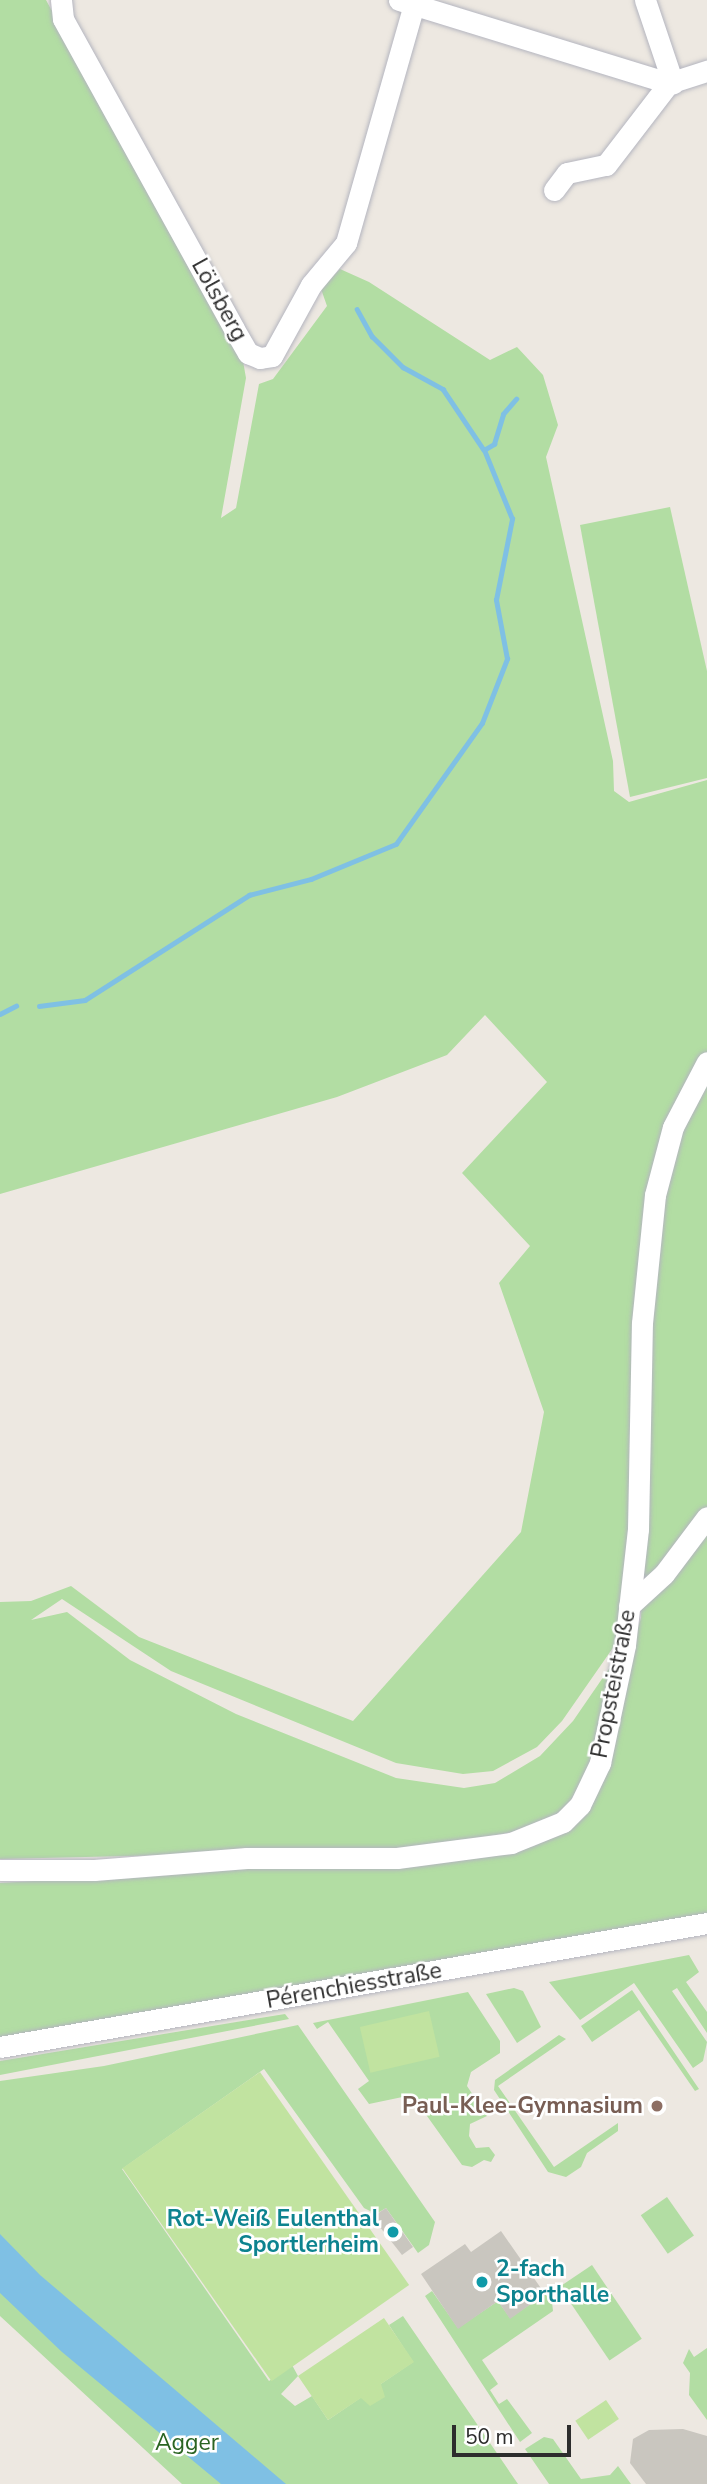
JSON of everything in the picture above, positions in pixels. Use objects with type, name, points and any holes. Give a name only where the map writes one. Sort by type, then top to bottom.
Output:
[{"type":"street","name":"Lölsberg","points":[[61,0],[63,19],[234,329],[248,353],[260,358],[272,356],[312,285],[346,243],[406,4],[671,83]]},
{"type":"street","points":[[645,0],[671,83]]},
{"type":"street","points":[[554,190],[568,173],[607,165],[671,83],[707,71]]},
{"type":"street","name":"Propsteistraße","points":[[0,1870],[93,1870],[247,1858],[397,1858],[491,1847],[544,1832],[580,1805],[600,1763],[629,1606],[638,1529],[642,1323],[655,1195],[673,1128],[707,1062]]},
{"type":"street","points":[[629,1606],[664,1573],[707,1517]]},
{"type":"street","name":"Pérenchiesstraße","points":[[0,2047],[707,1923]]},
{"type":"green space","points":[[0,0],[46,0],[243,361],[246,378],[221,518],[236,508],[259,384],[273,379],[327,306],[321,289],[340,269],[369,282],[490,360],[517,347],[543,375],[558,425],[546,457],[613,761],[614,791],[629,802],[707,780],[707,1915],[0,2040],[0,1883],[497,1854],[534,1846],[577,1823],[641,1618],[652,1323],[669,1122],[617,1642],[562,1721],[537,1747],[493,1771],[463,1774],[396,1763],[171,1671],[62,1599],[31,1620],[67,1612],[130,1660],[236,1714],[396,1778],[464,1788],[495,1783],[540,1756],[573,1721],[615,1660],[587,1773],[564,1811],[534,1828],[419,1849],[0,1859],[0,1602],[31,1601],[71,1586],[139,1637],[353,1721],[521,1532],[544,1412],[499,1283],[530,1246],[462,1173],[547,1082],[485,1015],[447,1055],[337,1097],[0,1194]]},
{"type":"green space","points":[[670,507],[707,671],[707,778],[630,797],[580,525]]},
{"type":"green space","points":[[689,1955],[699,1972],[686,1982],[707,2012],[707,2033],[677,1988],[672,1991],[707,2042],[703,2061],[693,2068],[634,1983],[580,2020],[549,1982]]},
{"type":"green space","points":[[514,1988],[523,1991],[541,2027],[517,2043],[486,1994]]},
{"type":"green space","points":[[632,1990],[699,2089],[695,2091],[639,2010],[592,2042],[581,2026]]},
{"type":"green space","points":[[468,1992],[500,2041],[500,2053],[471,2072],[467,2086],[487,2116],[470,2124],[469,2136],[476,2148],[489,2147],[495,2155],[491,2162],[484,2160],[472,2167],[462,2165],[412,2095],[369,2104],[358,2089],[369,2081],[328,2022],[317,2029],[313,2023]]},
{"type":"green space","points":[[429,2011],[440,2057],[370,2073],[360,2027]]},
{"type":"green space","points":[[285,2014],[289,2019],[0,2075],[0,2061]]},
{"type":"green space","points":[[298,2025],[435,2222],[429,2245],[418,2253],[386,2208],[376,2214],[364,2208],[264,2069],[122,2169],[269,2381],[292,2365],[298,2376],[281,2394],[295,2406],[312,2396],[328,2420],[413,2362],[389,2325],[403,2316],[518,2484],[182,2484],[0,2316],[0,2081],[104,2066]]},
{"type":"green space","points":[[559,2035],[566,2039],[498,2086],[554,2167],[618,2123],[618,2131],[587,2153],[581,2167],[566,2177],[548,2172],[494,2090],[495,2080]]},
{"type":"green space","points":[[260,2072],[409,2285],[272,2381],[122,2168]]},
{"type":"green space","points":[[667,2197],[694,2236],[668,2254],[641,2215]]},
{"type":"green space","points":[[592,2265],[642,2339],[609,2361],[560,2287]]},
{"type":"green space","points":[[432,2291],[458,2328],[498,2301],[510,2318],[545,2294],[552,2302],[553,2311],[482,2360],[498,2384],[490,2390],[499,2404],[507,2399],[532,2433],[520,2442],[425,2296]]},
{"type":"green space","points":[[384,2318],[414,2362],[381,2384],[385,2397],[370,2406],[361,2398],[328,2420],[298,2376]]},
{"type":"green space","points":[[707,2348],[707,2420],[689,2395],[690,2373],[683,2363],[689,2349],[694,2357]]},
{"type":"green space","points":[[606,2400],[619,2419],[588,2440],[575,2421]]},
{"type":"green space","points":[[544,2437],[553,2439],[581,2479],[610,2475],[618,2466],[631,2484],[549,2484],[525,2449]]},
{"type":"water","name":"Agger","points":[[0,2234],[40,2275],[286,2484],[221,2484],[62,2352],[0,2293]]},
{"type":"building","name":"Rot-Weiß Eulenthal Sportlerheim","points":[[386,2208],[413,2247],[402,2255],[372,2217]]},
{"type":"building","name":"2-fach Sporthalle","points":[[501,2231],[545,2294],[510,2319],[498,2301],[458,2329],[421,2274],[465,2244],[471,2252]]},
{"type":"building","points":[[683,2429],[707,2436],[707,2484],[646,2484],[630,2463],[633,2439],[649,2430]]},
{"type":"waterway","points":[[357,309],[372,336],[403,367],[443,389],[484,450]]},
{"type":"waterway","points":[[39,1006],[85,1000],[249,895],[311,879],[396,844],[482,723],[507,659],[496,600],[512,519],[484,450],[494,444],[503,414],[516,399]]},
{"type":"waterway","points":[[0,1014],[16,1006]]},
{"type":"place","name":"Paul-Klee-Gymnasium","points":[[657,2106]]},
{"type":"place","name":"Rot-Weiß Eulenthal Sportlerheim","points":[[393,2232]]},
{"type":"place","name":"2-fach Sporthalle","points":[[482,2282]]}]
